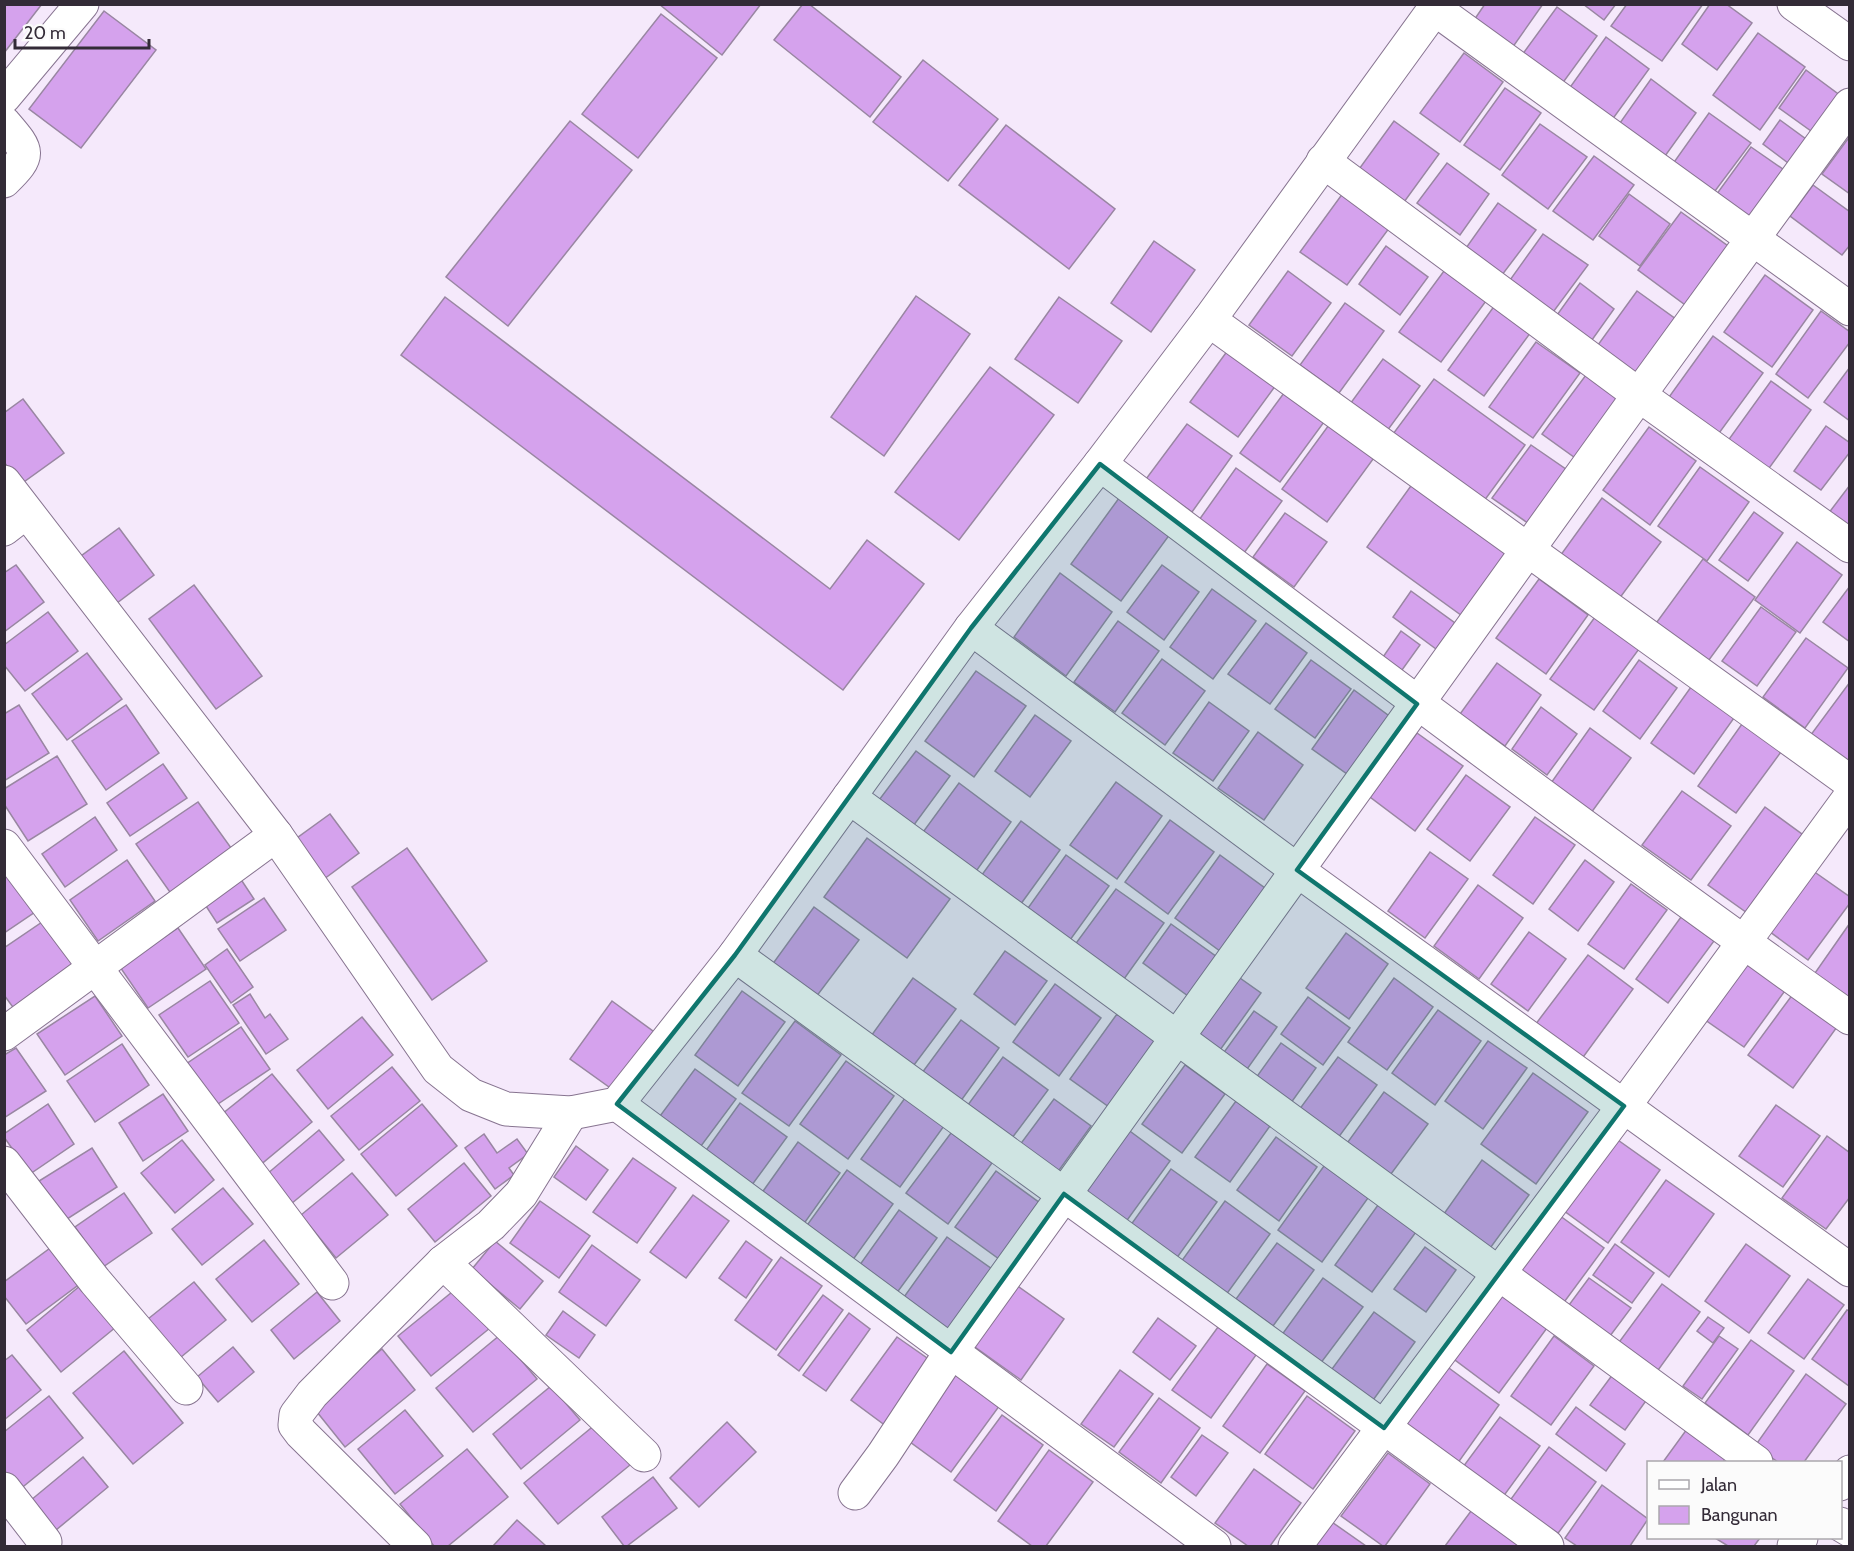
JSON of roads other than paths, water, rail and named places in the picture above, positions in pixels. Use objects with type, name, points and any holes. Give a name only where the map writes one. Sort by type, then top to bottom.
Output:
[{"type":"street","points":[[4,97],[82,4]]},
{"type":"street","points":[[1794,4],[1850,44]]},
{"type":"street","points":[[4,482],[15,520],[276,835],[438,1069],[471,1095],[506,1109],[571,1113],[617,1104],[735,955],[971,628],[1209,320],[1436,7],[1850,309]]},
{"type":"street","points":[[855,1493],[951,1352],[1064,1194],[1751,239],[1850,105]]},
{"type":"street","points":[[4,123],[21,142],[25,155],[21,165],[4,181]]},
{"type":"street","points":[[1323,161],[1639,395],[1850,546]]},
{"type":"street","points":[[1209,320],[1850,782]]},
{"type":"street","points":[[1100,464],[1417,704],[1743,943],[1850,1018]]},
{"type":"street","points":[[971,628],[1297,870],[1624,1106],[1846,1260]]},
{"type":"street","points":[[849,797],[1755,1461]]},
{"type":"street","points":[[1295,1546],[1624,1106],[1850,797]]},
{"type":"street","points":[[4,1034],[276,835]]},
{"type":"street","points":[[4,846],[332,1283]]},
{"type":"street","points":[[735,955],[1547,1546]]},
{"type":"street","points":[[617,1104],[1214,1546]]},
{"type":"street","points":[[415,1546],[301,1433],[295,1425],[296,1414],[312,1394],[443,1262],[491,1225],[521,1194],[571,1113]]},
{"type":"street","points":[[4,1163],[95,1281],[186,1388]]},
{"type":"street","points":[[443,1262],[644,1455]]},
{"type":"street","points":[[4,1489],[45,1542]]}]
